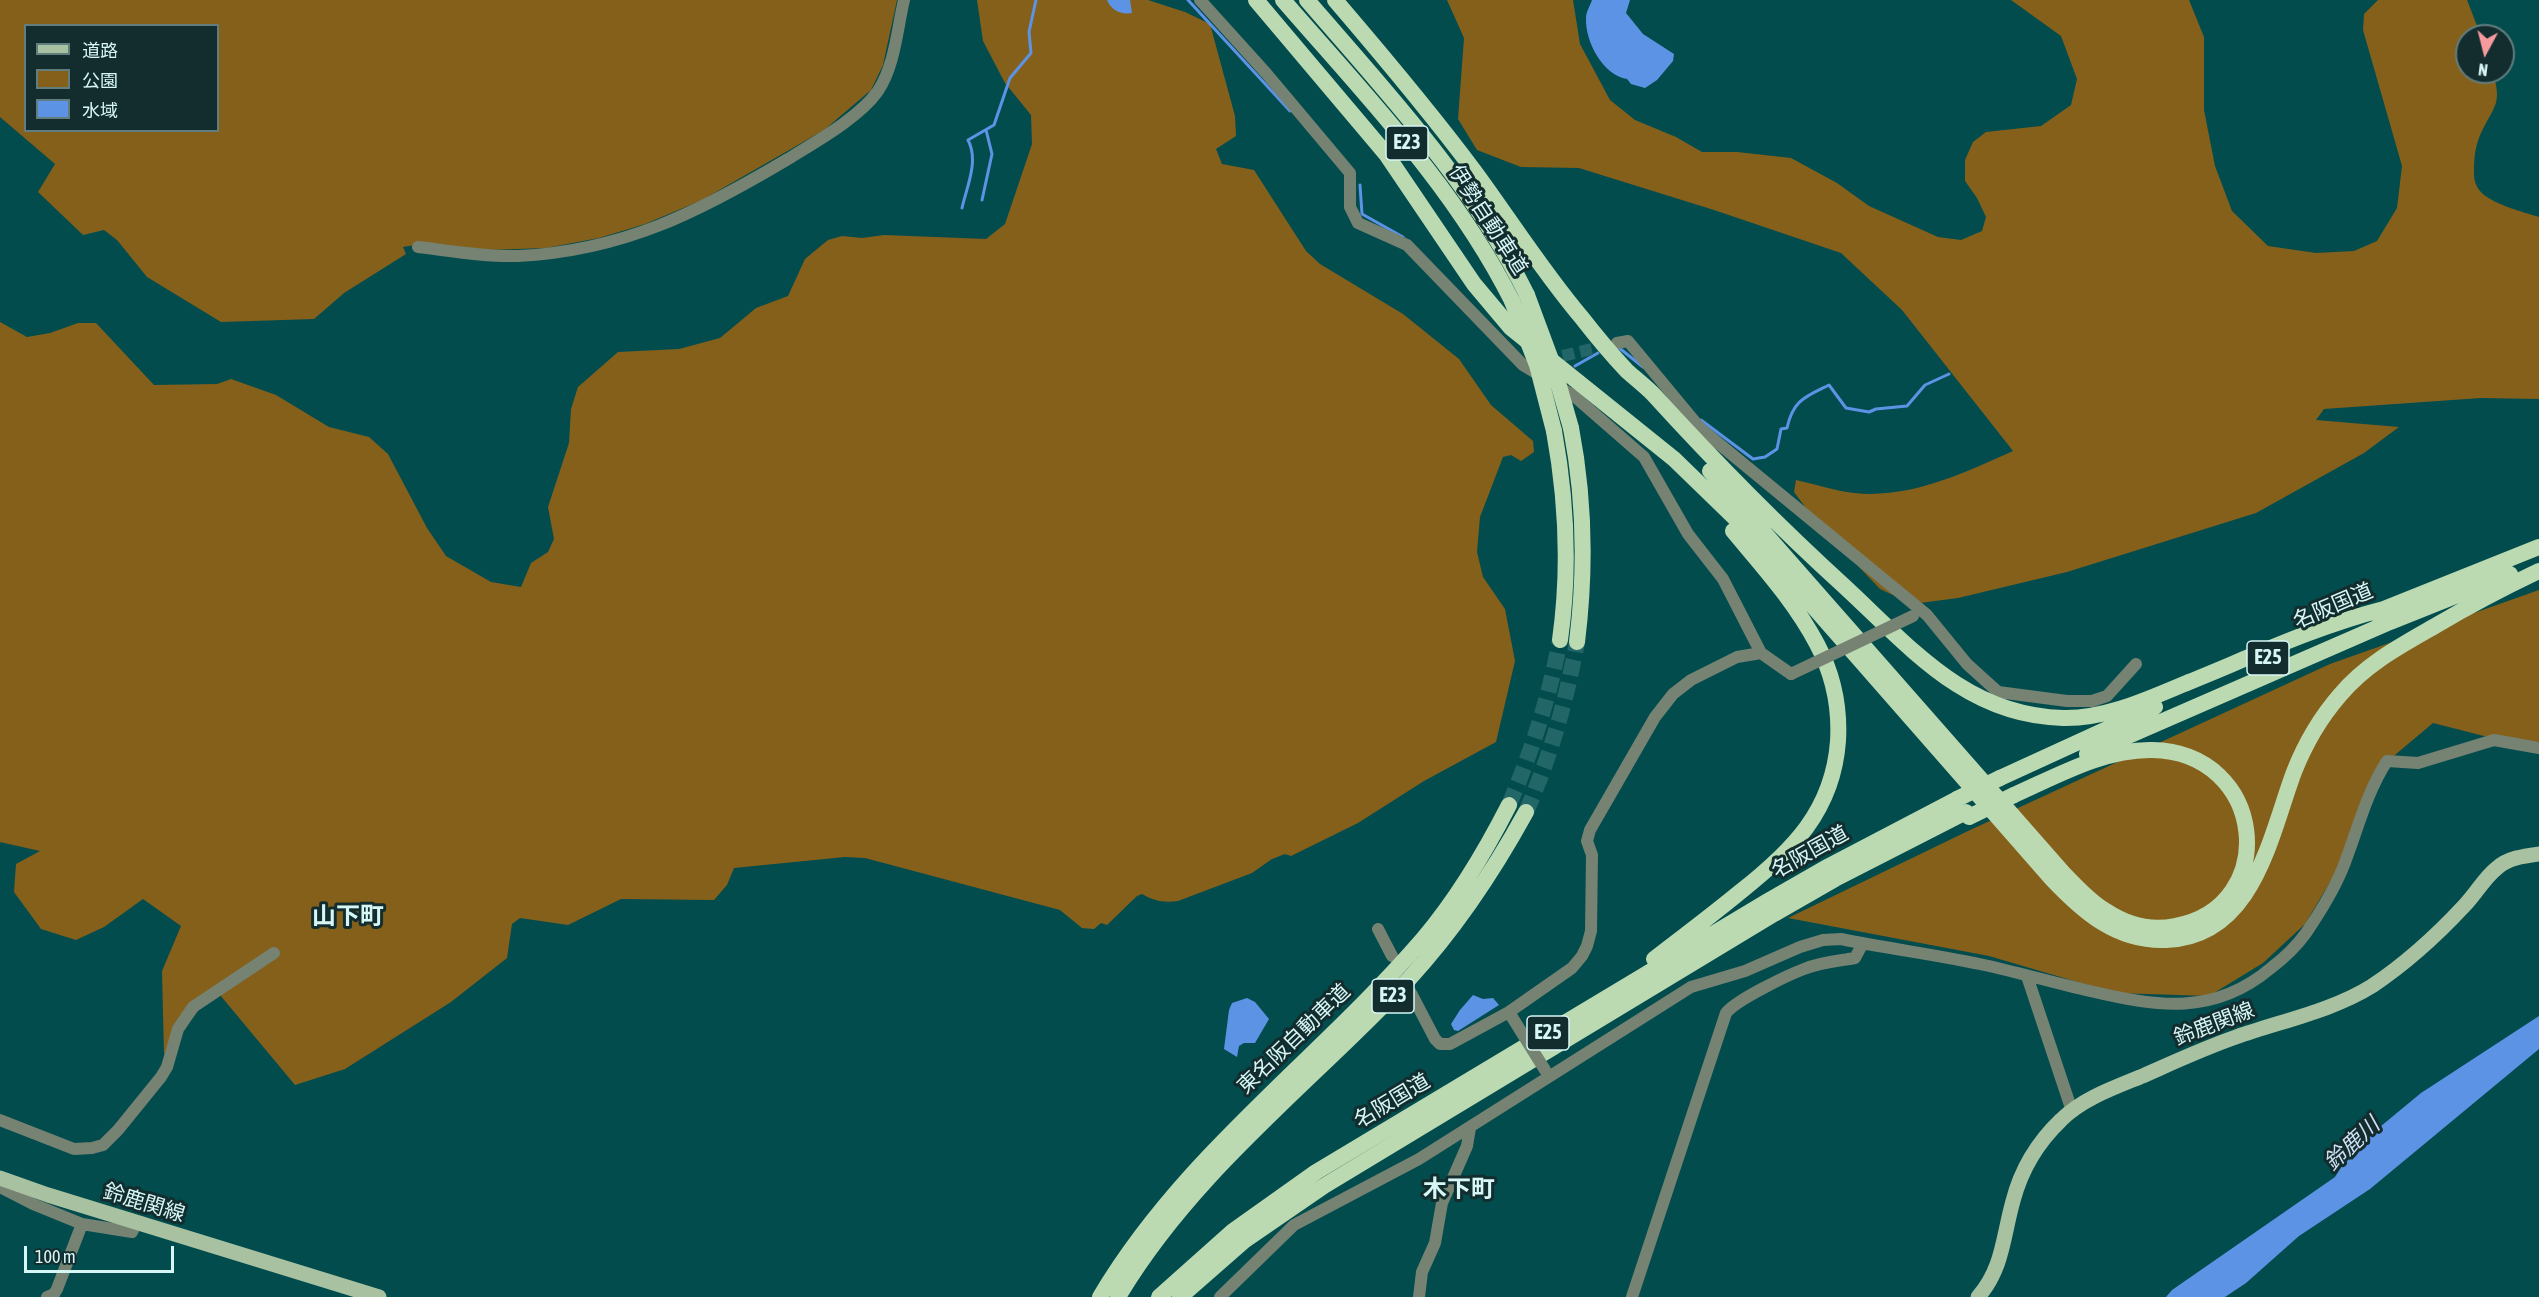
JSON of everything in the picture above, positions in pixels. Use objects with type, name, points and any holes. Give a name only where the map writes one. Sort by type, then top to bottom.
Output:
[{"type":"highway","points":[[1256,0],[1386,154],[1487,303],[1511,328],[1674,459],[1740,524],[2067,895],[2115,931],[2143,940],[2171,940],[2201,932],[2226,915],[2247,892],[2268,850],[2294,773],[2310,738],[2327,711],[2355,678],[2379,658],[2474,604],[2539,571]]},
{"type":"highway","name":"伊勢自動車道","points":[[1283,0],[1436,178],[1519,298]]},
{"type":"highway","name":"伊勢自動車道","points":[[1307,0],[1470,196],[1511,262],[1519,298]]},
{"type":"highway","points":[[1335,0],[1436,121],[1580,316],[1628,371],[1644,394],[2065,875],[2092,901],[2117,918],[2142,927],[2166,928],[2190,923],[2211,912],[2229,895],[2235,887],[2245,861],[2246,823],[2243,810],[2232,789],[2213,769],[2180,754],[2152,750],[2122,753],[2008,788]]},
{"type":"highway","name":"E23","points":[[1519,298],[1537,365],[1562,430],[1567,532],[1565,597],[1568,641]]},
{"type":"highway","points":[[1628,371],[1650,391],[1689,436],[1766,513],[1923,660],[1965,691],[2015,713],[2066,719],[2113,711],[2136,704],[2341,620],[2384,609]]},
{"type":"highway","points":[[1581,1014],[1766,873],[1791,849],[1820,807],[1836,758],[1838,711],[1832,679],[1803,619],[1720,515],[1630,422]]},
{"type":"highway","name":"名阪国道","points":[[1159,1297],[1198,1260],[1275,1200],[1829,866],[2008,788],[2222,678],[2384,609],[2539,547]]},
{"type":"highway","name":"名阪国道","points":[[2008,788],[2390,622],[2539,563]]},
{"type":"highway","name":"東名阪自動車道","points":[[1118,1297],[1150,1248],[1224,1149],[1424,938],[1470,875],[1509,805]]},
{"type":"highway","name":"名阪国道","points":[[1180,1297],[1244,1241],[1324,1186],[1835,879],[1964,809]]},
{"type":"highway","name":"東名阪自動車道","points":[[1100,1297],[1165,1203],[1381,1008],[1436,949],[1484,884],[1526,812]]},
{"type":"main road","name":"鈴鹿関線","points":[[1978,1297],[1988,1285],[2001,1257],[2013,1201],[2028,1162],[2051,1129],[2072,1111],[2120,1085],[2234,1038],[2342,1000],[2371,986],[2411,956],[2452,918],[2496,868],[2515,858],[2539,854]]},
{"type":"main road","name":"鈴鹿関線","points":[[1,1178],[380,1297]]},
{"type":"street","points":[[418,247],[486,255],[516,256],[551,253],[594,246],[647,232],[701,208],[828,134],[876,93],[890,66],[904,0]]},
{"type":"street","points":[[1200,0],[1266,73],[1350,173],[1350,207],[1358,222],[1407,245],[1526,364],[1574,396],[1644,457],[1688,534],[1723,579],[1761,652],[1791,674],[1913,616]]},
{"type":"street","points":[[1617,343],[1628,341],[1701,429],[1927,615],[1967,664],[1998,692],[2056,700],[2092,701],[2107,696],[2136,664]]},
{"type":"street","points":[[1411,993],[1435,1039],[1440,1044],[1458,1042],[1511,1015],[1572,969],[1587,946],[1591,931],[1592,855],[1587,841],[1590,830],[1655,717],[1673,694],[1691,680],[1737,657],[1761,652]]},
{"type":"street","points":[[1220,1297],[1294,1225],[1410,1164],[1470,1128],[1547,1074],[1691,987],[1745,971],[1800,947],[1823,940],[1841,939],[1987,966],[2128,1000],[2167,1005],[2206,1002],[2234,993],[2257,980],[2289,953],[2305,934],[2341,871],[2366,801],[2387,761],[2418,763],[2494,740],[2539,748]]},
{"type":"street","points":[[1378,929],[1392,956]]},
{"type":"street","points":[[1632,1297],[1726,1013],[1731,1006],[1805,968],[1856,958],[1863,944]]},
{"type":"street","points":[[0,1120],[75,1149],[103,1145],[161,1077],[167,1067],[178,1029],[193,1007],[274,953]]},
{"type":"street","points":[[2027,976],[2072,1111]]},
{"type":"street","points":[[1511,1015],[1547,1074]]},
{"type":"street","points":[[1419,1297],[1422,1272],[1435,1243],[1442,1203],[1467,1146],[1470,1128]]},
{"type":"street","points":[[1,1178],[2,1188],[81,1224],[132,1232],[136,1222]]},
{"type":"street","points":[[47,1297],[54,1294],[57,1289],[81,1224]]},
{"type":"green space","points":[[0,0],[897,0],[883,65],[871,90],[824,130],[702,200],[645,224],[599,238],[546,248],[488,250],[427,243],[403,247],[406,254],[344,293],[314,319],[221,322],[147,277],[117,240],[104,230],[83,235],[38,192],[55,164],[0,117]]},
{"type":"green space","points":[[977,0],[1148,0],[1185,12],[1210,24],[1235,116],[1236,136],[1216,149],[1222,164],[1254,170],[1306,251],[1320,264],[1403,314],[1459,359],[1491,405],[1533,441],[1534,452],[1521,461],[1511,455],[1503,457],[1480,517],[1477,552],[1483,577],[1505,609],[1515,661],[1496,742],[1424,781],[1358,823],[1291,856],[1285,854],[1272,859],[1252,873],[1178,901],[1159,901],[1142,894],[1137,896],[1107,925],[1101,923],[1094,929],[1082,928],[1060,910],[865,858],[845,857],[734,868],[727,885],[714,900],[621,899],[568,925],[520,918],[512,924],[507,958],[451,1002],[345,1069],[295,1085],[220,995],[202,1006],[164,1054],[162,971],[181,926],[143,899],[104,927],[76,940],[41,929],[14,892],[16,864],[40,851],[0,842],[0,322],[27,337],[50,333],[78,323],[96,323],[154,385],[217,384],[231,379],[276,395],[329,427],[369,437],[388,454],[427,528],[446,556],[491,582],[521,587],[531,563],[548,552],[554,539],[548,507],[569,443],[571,409],[578,387],[618,352],[679,349],[720,338],[756,308],[788,296],[805,259],[828,240],[842,236],[862,238],[884,235],[986,239],[1005,224],[1032,144],[1031,115],[1005,83],[983,41]]},
{"type":"green space","points":[[1447,0],[1573,0],[1580,44],[1610,100],[1635,120],[1676,137],[1702,152],[1737,152],[1791,158],[1837,183],[1869,206],[1938,237],[1961,240],[1982,231],[1986,217],[1965,181],[1965,160],[1973,142],[1986,132],[2041,126],[2071,105],[2077,79],[2061,36],[2011,0],[2189,0],[2204,37],[2204,110],[2215,166],[2232,211],[2268,246],[2316,253],[2354,251],[2377,241],[2397,208],[2402,166],[2363,30],[2364,14],[2378,0],[2467,0],[2476,24],[2455,24],[2455,84],[2496,84],[2497,91],[2496,104],[2477,146],[2474,164],[2475,183],[2485,196],[2492,200],[2539,217],[2539,399],[2481,398],[2324,409],[2316,420],[2399,427],[2364,453],[2256,513],[2067,572],[1958,598],[1912,604],[1880,589],[1818,524],[1794,492],[1796,480],[1854,493],[1896,492],[1956,476],[2013,451],[1902,310],[1841,253],[1579,168],[1521,167],[1477,150],[1458,119],[1464,38]]},
{"type":"green space","points":[[2539,590],[2539,750],[2433,723],[2383,765],[2346,855],[2305,924],[2263,963],[2209,996],[2115,993],[1989,956],[1788,918],[1968,831],[2330,664]]},
{"type":"water","points":[[1107,0],[1130,0],[1132,13],[1117,11]]},
{"type":"water","points":[[1592,0],[1630,0],[1626,13],[1643,34],[1674,54],[1673,61],[1657,80],[1645,88],[1631,84],[1603,64],[1592,47],[1586,27],[1586,16]]},
{"type":"water","points":[[1473,995],[1483,999],[1493,998],[1499,1005],[1458,1031],[1454,1030],[1451,1024]]},
{"type":"water","points":[[1247,998],[1255,1002],[1269,1019],[1255,1043],[1244,1043],[1239,1046],[1237,1057],[1224,1049],[1229,1010],[1232,1003]]},
{"type":"water","points":[[2539,1016],[2539,1049],[2370,1189],[2299,1236],[2246,1283],[2225,1297],[2166,1297],[2172,1290],[2335,1177],[2352,1150],[2421,1093]]},
{"type":"waterway","points":[[962,208],[972,165],[968,140],[994,125],[1010,78],[1031,53],[1029,32],[1036,0]]},
{"type":"waterway","points":[[1188,0],[1290,111]]},
{"type":"waterway","points":[[982,200],[992,154],[986,130]]},
{"type":"waterway","points":[[1360,185],[1362,214],[1403,237]]},
{"type":"waterway","points":[[1618,347],[1643,367]]},
{"type":"waterway","points":[[1575,366],[1598,353]]},
{"type":"waterway","points":[[1701,420],[1753,459],[1765,457],[1777,449],[1781,429],[1787,428],[1793,411],[1801,400],[1829,385],[1846,408],[1869,412],[1876,409],[1907,406],[1925,385],[1949,374]]},
{"type":"tunnel","points":[[1545,360],[1610,345]]},
{"type":"tunnel","points":[[1509,805],[1539,724],[1560,640]]},
{"type":"tunnel","points":[[1526,812],[1557,728],[1577,642]]},
{"type":"district","name":"山下町","points":[[348,916]]},
{"type":"district","name":"木下町","points":[[1459,1189]]},
{"type":"water label","name":"鈴鹿川","points":[[2352,1144]]}]
